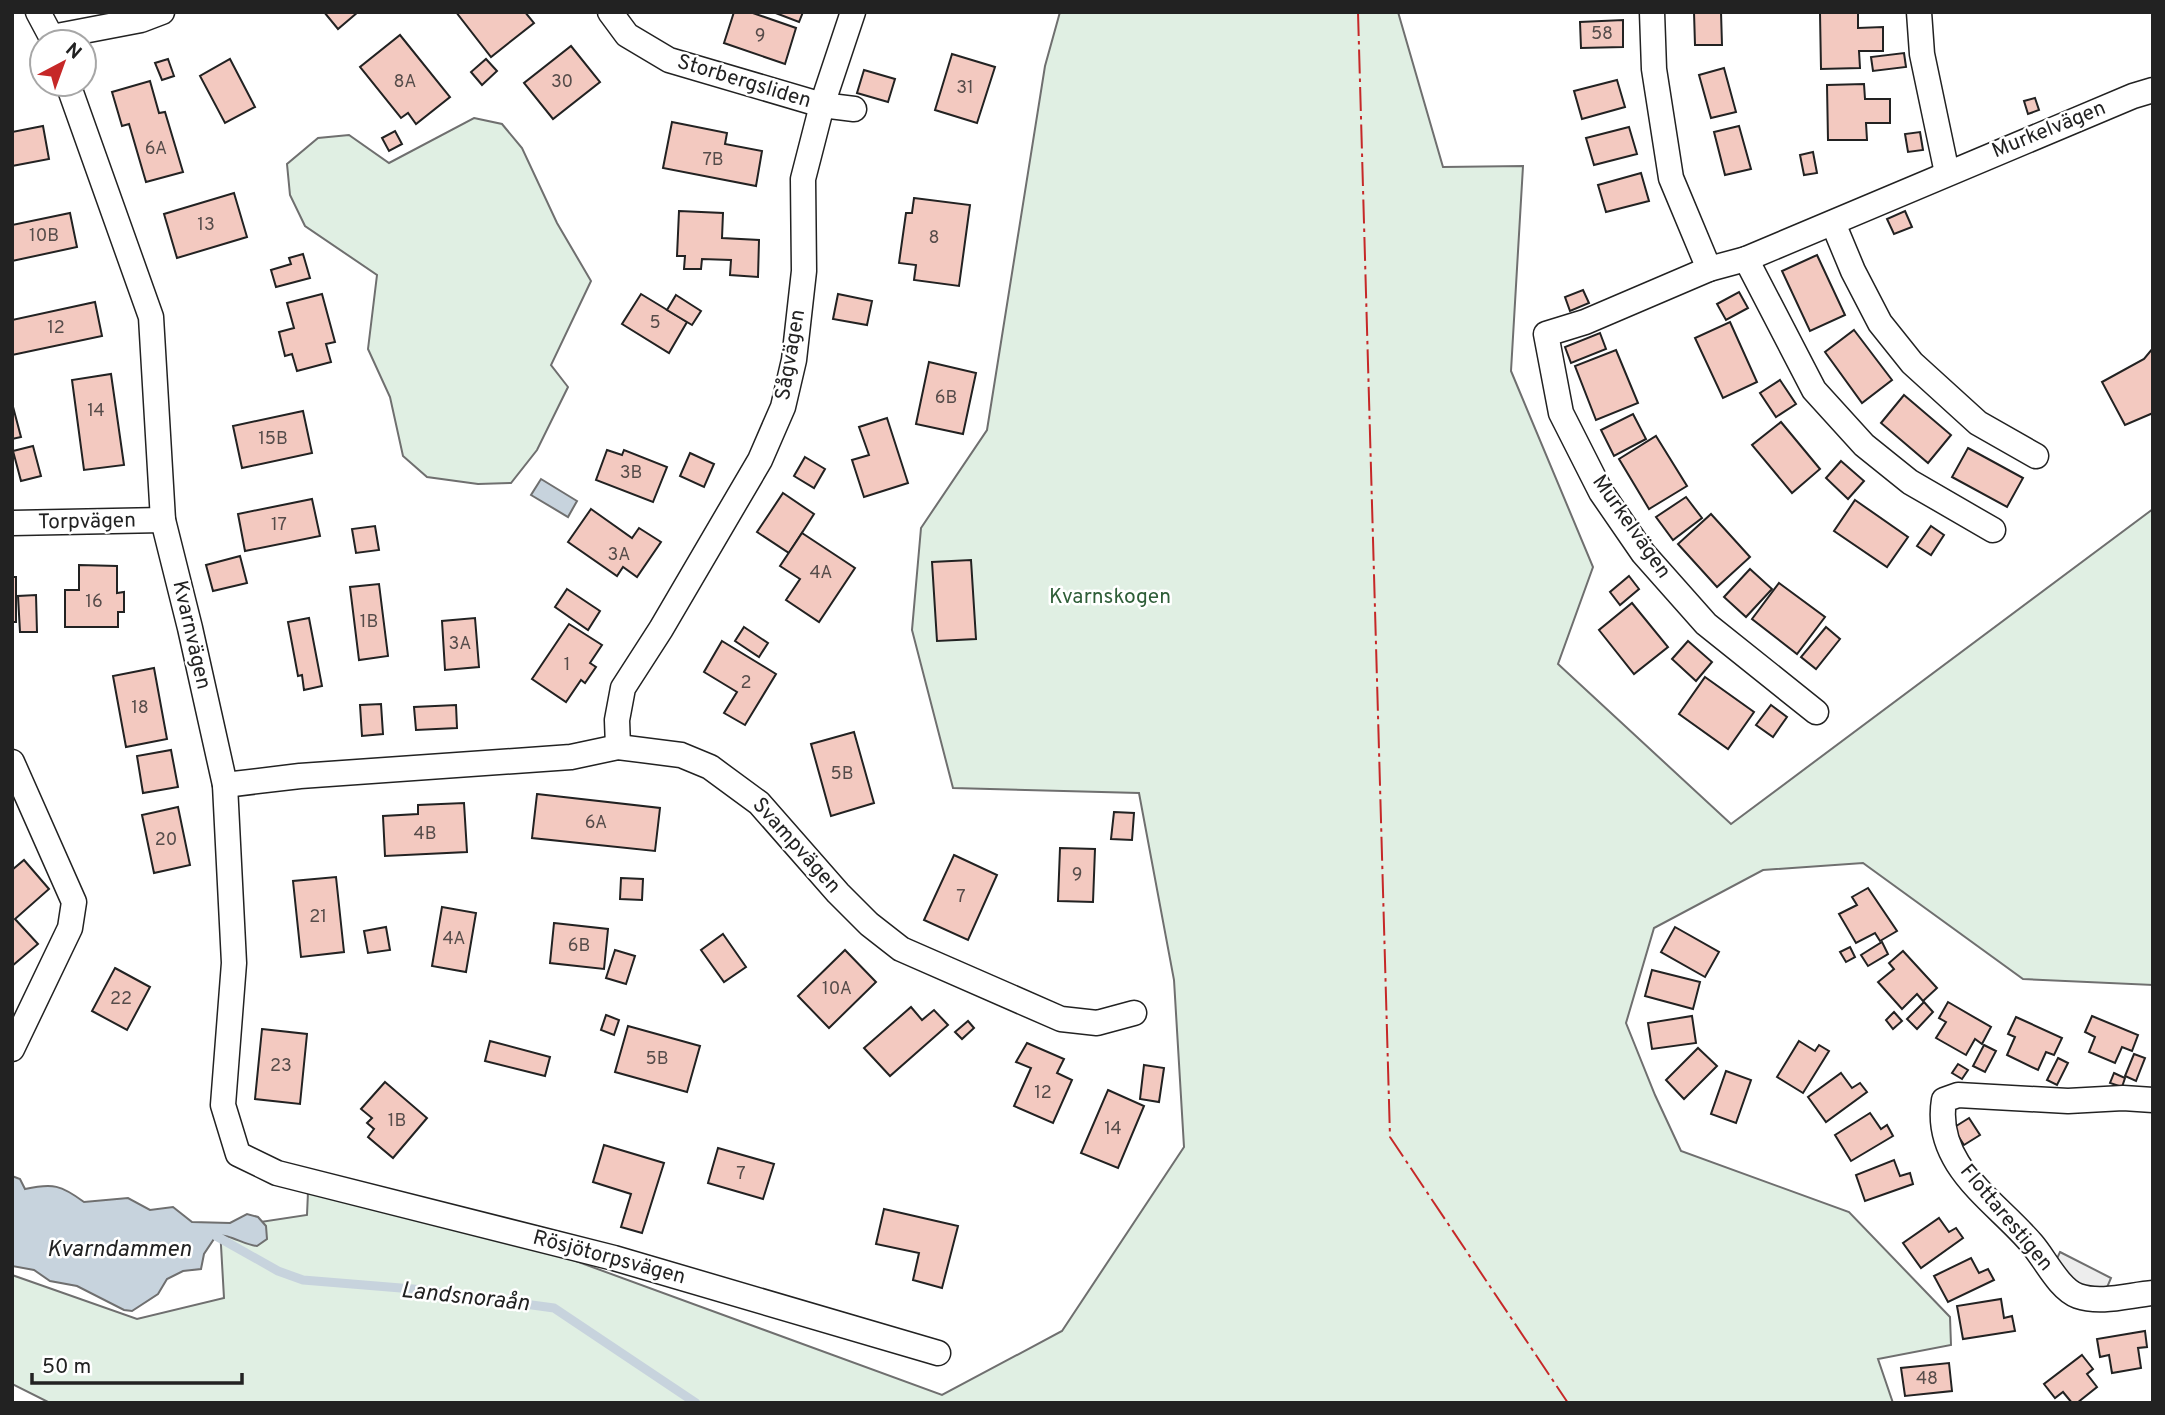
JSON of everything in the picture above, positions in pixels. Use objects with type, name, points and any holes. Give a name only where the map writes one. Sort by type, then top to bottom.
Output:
[{"type":"street","points":[[38,12],[47,28]]},
{"type":"street","points":[[98,29],[141,20],[162,12]]},
{"type":"street","name":"Storbergsliden","points":[[610,12],[627,35],[669,60],[822,105],[854,110]]},
{"type":"street","name":"Sågvägen","points":[[618,747],[617,720],[623,688],[661,629],[760,460],[782,407],[794,360],[804,271],[803,179],[822,105],[853,12]]},
{"type":"street","points":[[1652,12],[1654,69],[1671,178],[1709,270]]},
{"type":"street","points":[[1919,12],[1922,54],[1947,173]]},
{"type":"street","name":"Murkelvägen","points":[[1816,712],[1706,624],[1643,553],[1601,492],[1561,413],[1546,334],[1586,322],[1709,270],[1746,259],[1947,173],[2153,90]]},
{"type":"street","name":"Kvarnvägen","points":[[73,98],[151,317],[163,520],[191,628],[225,785],[234,963],[223,1105],[238,1154],[277,1173]]},
{"type":"street","points":[[1833,223],[1853,271],[1880,323],[1912,363],[1978,423],[2036,456]]},
{"type":"street","points":[[1746,259],[1814,390],[1864,445],[1910,482],[1993,530]]},
{"type":"street","name":"Torpvägen","points":[[12,523],[163,520]]},
{"type":"street","name":"Svampvägen","points":[[225,785],[300,776],[571,757],[618,747],[681,755],[710,767],[759,803],[869,924],[901,949],[1061,1019],[1097,1023],[1135,1013]]},
{"type":"street","points":[[12,762],[67,880],[74,902],[70,929],[12,1049]]},
{"type":"street","name":"Flottarestigen","points":[[2153,1100],[2123,1098],[2068,1101],[1958,1095],[1944,1100],[1941,1115],[1952,1153],[1971,1183],[2021,1231],[2050,1271],[2076,1296],[2102,1299],[2153,1293]]},
{"type":"street","name":"Rösjötorpsvägen","points":[[277,1173],[588,1251],[938,1353]]},
{"type":"green space","name":"Kvarnskogen","points":[[1060,12],[1398,12],[1443,167],[1523,166],[1511,371],[1593,567],[1558,664],[1731,824],[2153,509],[2153,985],[2023,979],[1863,863],[1763,870],[1654,928],[1626,1023],[1681,1151],[1849,1212],[1950,1317],[1951,1345],[1878,1359],[1893,1403],[50,1403],[12,1384],[12,1275],[137,1319],[224,1298],[220,1228],[307,1215],[308,1192],[480,1226],[942,1395],[1062,1331],[1184,1147],[1174,980],[1139,793],[953,788],[912,630],[921,528],[987,430],[1045,66]]},
{"type":"green space","points":[[474,118],[502,124],[522,148],[557,223],[591,281],[551,365],[568,387],[537,450],[511,483],[478,484],[427,477],[403,456],[390,397],[368,349],[377,275],[305,226],[290,195],[287,164],[318,138],[349,135],[389,163]]},
{"type":"shaded area","points":[[2060,1252],[2111,1278],[2103,1297],[2051,1271]]},
{"type":"water","points":[[541,479],[577,501],[568,517],[531,495]]},
{"type":"water","name":"Kvarndammen","points":[[12,1176],[20,1179],[25,1189],[56,1187],[84,1202],[128,1198],[150,1210],[173,1207],[192,1222],[230,1223],[247,1214],[258,1217],[266,1226],[267,1239],[257,1246],[226,1236],[216,1236],[204,1254],[201,1269],[183,1271],[167,1279],[158,1294],[132,1311],[124,1310],[77,1286],[50,1281],[34,1270],[12,1266]]},
{"type":"building","points":[[324,12],[358,12],[338,29]]},
{"type":"building","points":[[456,12],[525,12],[534,23],[491,57]]},
{"type":"building","points":[[734,12],[750,12],[796,28],[785,64],[724,43]]},
{"type":"building","points":[[773,12],[803,12],[799,22]]},
{"type":"building","points":[[1694,12],[1721,12],[1722,45],[1695,45]]},
{"type":"building","points":[[1858,12],[1858,28],[1883,27],[1883,51],[1859,51],[1860,68],[1821,69],[1820,13]]},
{"type":"building","points":[[1623,20],[1623,47],[1581,48],[1580,22]]},
{"type":"building","points":[[400,35],[450,97],[416,124],[408,113],[401,118],[360,67]]},
{"type":"building","points":[[571,46],[600,82],[553,119],[524,83]]},
{"type":"building","points":[[1904,53],[1906,67],[1873,71],[1871,57]]},
{"type":"building","points":[[952,54],[995,67],[977,123],[935,110]]},
{"type":"building","points":[[168,59],[174,76],[162,80],[155,63]]},
{"type":"building","points":[[230,59],[255,107],[225,123],[200,76]]},
{"type":"building","points":[[486,59],[497,71],[482,85],[471,72]]},
{"type":"building","points":[[1724,68],[1736,112],[1711,118],[1699,75]]},
{"type":"building","points":[[864,70],[895,79],[888,102],[857,93]]},
{"type":"building","points":[[1617,80],[1625,107],[1582,119],[1574,91]]},
{"type":"building","points":[[150,81],[159,113],[165,112],[183,172],[146,182],[129,124],[122,126],[112,92]]},
{"type":"building","points":[[1864,84],[1865,99],[1890,99],[1890,123],[1866,123],[1867,140],[1828,140],[1827,85]]},
{"type":"building","points":[[2035,98],[2039,110],[2028,114],[2024,101]]},
{"type":"building","points":[[672,122],[727,133],[725,144],[762,151],[756,186],[663,168]]},
{"type":"building","points":[[43,126],[49,159],[12,166],[12,132]]},
{"type":"building","points":[[1739,126],[1751,169],[1725,175],[1714,132]]},
{"type":"building","points":[[1629,127],[1637,154],[1594,165],[1586,138]]},
{"type":"building","points":[[395,131],[402,144],[389,151],[382,138]]},
{"type":"building","points":[[1920,132],[1923,150],[1908,152],[1905,134]]},
{"type":"building","points":[[1813,152],[1817,173],[1804,175],[1800,155]]},
{"type":"building","points":[[1641,173],[1649,201],[1606,212],[1598,185]]},
{"type":"building","points":[[234,193],[247,237],[177,258],[164,214]]},
{"type":"building","points":[[914,198],[970,205],[959,286],[914,280],[916,265],[899,263],[906,213],[912,213]]},
{"type":"building","points":[[679,211],[723,213],[722,238],[759,240],[758,277],[730,275],[731,260],[702,259],[701,269],[684,269],[685,256],[677,256]]},
{"type":"building","points":[[1905,211],[1912,227],[1894,234],[1887,219]]},
{"type":"building","points":[[70,213],[77,247],[12,261],[12,225]]},
{"type":"building","points":[[303,254],[310,278],[276,287],[271,270],[291,264],[289,258]]},
{"type":"building","points":[[1817,255],[1845,315],[1810,331],[1782,271]]},
{"type":"building","points":[[1583,290],[1589,303],[1570,311],[1565,297]]},
{"type":"building","points":[[1739,292],[1748,308],[1726,320],[1717,304]]},
{"type":"building","points":[[322,294],[335,342],[326,344],[331,362],[297,371],[292,354],[285,356],[279,332],[294,328],[287,303]]},
{"type":"building","points":[[641,294],[687,322],[669,353],[622,324]]},
{"type":"building","points":[[838,294],[872,301],[867,325],[833,319]]},
{"type":"building","points":[[676,295],[701,311],[692,325],[667,310]]},
{"type":"building","points":[[95,302],[102,336],[12,355],[12,320]]},
{"type":"building","points":[[1730,322],[1757,382],[1723,398],[1695,338]]},
{"type":"building","points":[[1854,330],[1892,380],[1862,403],[1825,352]]},
{"type":"building","points":[[1600,333],[1606,349],[1571,363],[1565,347]]},
{"type":"building","points":[[2153,348],[2153,413],[2125,425],[2102,382],[2144,359]]},
{"type":"building","points":[[1616,350],[1638,403],[1596,420],[1575,366]]},
{"type":"building","points":[[929,362],[976,373],[963,434],[916,424]]},
{"type":"building","points":[[111,374],[124,465],[84,470],[72,380]]},
{"type":"building","points":[[1780,380],[1796,404],[1776,417],[1760,393]]},
{"type":"building","points":[[1904,395],[1951,435],[1928,463],[1881,423]]},
{"type":"building","points":[[12,403],[21,437],[12,439]]},
{"type":"building","points":[[303,411],[312,453],[242,468],[233,426]]},
{"type":"building","points":[[1633,414],[1646,439],[1614,456],[1601,430]]},
{"type":"building","points":[[887,418],[908,483],[864,497],[852,460],[869,455],[859,427]]},
{"type":"building","points":[[1781,422],[1820,469],[1792,493],[1752,445]]},
{"type":"building","points":[[1656,436],[1687,486],[1649,509],[1619,459]]},
{"type":"building","points":[[33,446],[41,476],[21,481],[13,451]]},
{"type":"building","points":[[1968,448],[2023,478],[2007,507],[1952,477]]},
{"type":"building","points":[[607,450],[622,455],[624,450],[667,467],[653,502],[596,480]]},
{"type":"building","points":[[690,453],[714,464],[704,487],[680,476]]},
{"type":"building","points":[[805,457],[825,469],[814,488],[794,476]]},
{"type":"building","points":[[1841,461],[1864,481],[1848,499],[1826,478]]},
{"type":"building","points":[[783,493],[814,514],[789,553],[757,532]]},
{"type":"building","points":[[1686,497],[1702,518],[1673,540],[1656,517]]},
{"type":"building","points":[[312,499],[320,536],[245,551],[238,514]]},
{"type":"building","points":[[1855,500],[1908,537],[1887,567],[1834,531]]},
{"type":"building","points":[[591,509],[632,538],[639,528],[661,542],[637,577],[623,567],[617,576],[568,542]]},
{"type":"building","points":[[1711,514],[1750,557],[1717,587],[1678,544]]},
{"type":"building","points":[[375,526],[379,550],[356,553],[352,529]]},
{"type":"building","points":[[1931,526],[1944,535],[1931,555],[1917,546]]},
{"type":"building","points":[[802,533],[855,568],[819,622],[786,600],[800,579],[780,566]]},
{"type":"building","points":[[240,556],[247,583],[213,591],[206,565]]},
{"type":"building","points":[[971,560],[976,639],[937,641],[932,562]]},
{"type":"building","points":[[79,565],[117,566],[117,593],[124,592],[124,612],[118,612],[118,627],[65,627],[65,590],[79,590]]},
{"type":"building","points":[[1750,569],[1772,589],[1746,617],[1724,597]]},
{"type":"building","points":[[1629,576],[1639,589],[1620,605],[1610,592]]},
{"type":"building","points":[[12,577],[16,577],[16,622],[12,622]]},
{"type":"building","points":[[1779,583],[1825,617],[1797,654],[1752,619]]},
{"type":"building","points":[[379,584],[388,656],[359,660],[350,587]]},
{"type":"building","points":[[567,589],[600,611],[588,630],[555,607]]},
{"type":"building","points":[[36,595],[37,632],[20,632],[18,596]]},
{"type":"building","points":[[1632,603],[1668,647],[1634,674],[1599,630]]},
{"type":"building","points":[[309,618],[322,686],[304,690],[302,675],[298,676],[288,622]]},
{"type":"building","points":[[475,618],[479,667],[445,670],[442,621]]},
{"type":"building","points":[[569,624],[602,645],[590,663],[596,667],[585,683],[581,680],[566,702],[532,679]]},
{"type":"building","points":[[744,627],[768,643],[759,657],[735,641]]},
{"type":"building","points":[[1826,627],[1840,639],[1816,669],[1801,657]]},
{"type":"building","points":[[722,641],[776,674],[745,725],[724,713],[737,692],[704,672]]},
{"type":"building","points":[[1688,641],[1712,662],[1696,681],[1672,659]]},
{"type":"building","points":[[154,668],[167,739],[126,747],[113,676]]},
{"type":"building","points":[[1705,677],[1754,712],[1728,749],[1679,714]]},
{"type":"building","points":[[381,704],[383,734],[362,736],[360,705]]},
{"type":"building","points":[[456,705],[457,728],[416,730],[414,707]]},
{"type":"building","points":[[1771,705],[1787,717],[1773,737],[1756,725]]},
{"type":"building","points":[[854,732],[874,803],[831,816],[811,744]]},
{"type":"building","points":[[171,750],[178,787],[143,793],[137,756]]},
{"type":"building","points":[[537,794],[660,808],[655,851],[532,838]]},
{"type":"building","points":[[464,803],[467,852],[385,856],[383,816],[418,814],[418,805]]},
{"type":"building","points":[[178,807],[190,865],[154,873],[142,815]]},
{"type":"building","points":[[1114,812],[1134,813],[1132,840],[1111,839]]},
{"type":"building","points":[[1060,848],[1095,849],[1093,902],[1058,901]]},
{"type":"building","points":[[954,855],[997,875],[968,940],[924,920]]},
{"type":"building","points":[[24,860],[49,889],[15,919],[38,944],[12,966],[12,870]]},
{"type":"building","points":[[336,877],[344,952],[301,957],[293,881]]},
{"type":"building","points":[[621,878],[643,879],[642,900],[620,899]]},
{"type":"building","points":[[1868,888],[1897,931],[1880,941],[1875,933],[1856,943],[1839,914],[1857,905],[1852,897]]},
{"type":"building","points":[[442,907],[476,913],[466,972],[432,966]]},
{"type":"building","points":[[554,923],[608,929],[604,969],[550,963]]},
{"type":"building","points":[[386,927],[390,950],[368,953],[364,931]]},
{"type":"building","points":[[1675,927],[1719,952],[1705,977],[1661,952]]},
{"type":"building","points":[[723,934],[746,967],[724,982],[701,950]]},
{"type":"building","points":[[1882,942],[1888,954],[1868,966],[1861,955]]},
{"type":"building","points":[[1850,947],[1855,957],[1846,962],[1840,952]]},
{"type":"building","points":[[615,950],[635,956],[626,984],[606,978]]},
{"type":"building","points":[[845,950],[876,982],[829,1028],[798,996]]},
{"type":"building","points":[[1903,951],[1937,988],[1923,1001],[1917,994],[1902,1009],[1878,982],[1894,969],[1889,963]]},
{"type":"building","points":[[115,968],[150,987],[127,1030],[92,1011]]},
{"type":"building","points":[[1652,970],[1700,982],[1693,1009],[1645,996]]},
{"type":"building","points":[[1924,1002],[1933,1012],[1917,1029],[1907,1019]]},
{"type":"building","points":[[1948,1002],[1991,1027],[1982,1044],[1975,1039],[1966,1055],[1936,1038],[1946,1022],[1939,1018]]},
{"type":"building","points":[[911,1007],[922,1020],[934,1010],[948,1025],[890,1076],[864,1048]]},
{"type":"building","points":[[1894,1012],[1902,1021],[1893,1029],[1886,1020]]},
{"type":"building","points":[[606,1015],[619,1020],[614,1035],[601,1030]]},
{"type":"building","points":[[1692,1016],[1696,1043],[1652,1049],[1648,1023]]},
{"type":"building","points":[[2092,1016],[2138,1035],[2132,1051],[2122,1047],[2115,1063],[2089,1052],[2095,1037],[2085,1032]]},
{"type":"building","points":[[2016,1017],[2062,1038],[2054,1055],[2046,1052],[2038,1070],[2007,1055],[2015,1037],[2008,1034]]},
{"type":"building","points":[[968,1021],[974,1028],[962,1039],[955,1032]]},
{"type":"building","points":[[628,1026],[700,1046],[687,1092],[615,1072]]},
{"type":"building","points":[[262,1029],[307,1034],[300,1104],[255,1099]]},
{"type":"building","points":[[490,1041],[550,1057],[545,1076],[485,1061]]},
{"type":"building","points":[[1799,1041],[1815,1051],[1819,1045],[1829,1051],[1803,1093],[1777,1077]]},
{"type":"building","points":[[1027,1043],[1064,1059],[1057,1073],[1072,1080],[1053,1123],[1014,1106],[1031,1068],[1016,1062]]},
{"type":"building","points":[[1984,1045],[1996,1051],[1985,1072],[1973,1066]]},
{"type":"building","points":[[1698,1048],[1717,1066],[1684,1099],[1666,1080]]},
{"type":"building","points":[[2134,1054],[2145,1058],[2136,1081],[2125,1076]]},
{"type":"building","points":[[2058,1058],[2068,1063],[2057,1085],[2047,1080]]},
{"type":"building","points":[[1958,1064],[1968,1070],[1962,1079],[1952,1073]]},
{"type":"building","points":[[1144,1065],[1164,1068],[1159,1102],[1140,1099]]},
{"type":"building","points":[[1726,1071],[1751,1080],[1736,1123],[1711,1114]]},
{"type":"building","points":[[1841,1073],[1852,1088],[1860,1083],[1867,1092],[1826,1122],[1808,1097]]},
{"type":"building","points":[[2114,1073],[2125,1078],[2122,1087],[2110,1083]]},
{"type":"building","points":[[385,1082],[427,1118],[393,1158],[368,1137],[374,1129],[367,1123],[372,1118],[361,1109]]},
{"type":"building","points":[[1108,1090],[1144,1106],[1118,1168],[1081,1153]]},
{"type":"building","points":[[1870,1113],[1881,1129],[1887,1125],[1893,1136],[1851,1161],[1835,1135]]},
{"type":"building","points":[[1969,1118],[1980,1135],[1964,1145],[1953,1128]]},
{"type":"building","points":[[604,1145],[664,1163],[642,1233],[621,1227],[631,1194],[593,1182]]},
{"type":"building","points":[[718,1148],[774,1164],[763,1199],[708,1183]]},
{"type":"building","points":[[1894,1160],[1900,1176],[1910,1173],[1913,1184],[1865,1201],[1856,1175]]},
{"type":"building","points":[[884,1209],[958,1226],[942,1288],[913,1280],[919,1253],[876,1244]]},
{"type":"building","points":[[1939,1218],[1949,1232],[1956,1228],[1963,1238],[1921,1268],[1903,1243]]},
{"type":"building","points":[[1971,1258],[1979,1273],[1988,1269],[1994,1280],[1948,1302],[1934,1276]]},
{"type":"building","points":[[2001,1299],[2004,1318],[2012,1316],[2015,1331],[1963,1339],[1957,1306]]},
{"type":"building","points":[[2145,1331],[2147,1347],[2138,1348],[2141,1368],[2112,1373],[2109,1355],[2100,1357],[2097,1339]]},
{"type":"building","points":[[2082,1355],[2093,1369],[2087,1374],[2097,1387],[2077,1403],[2072,1403],[2063,1392],[2055,1398],[2044,1384]]},
{"type":"building","points":[[1949,1363],[1952,1391],[1905,1396],[1901,1368]]},
{"type":"waterway","name":"Landsnoraån","points":[[216,1236],[278,1271],[303,1280],[413,1289],[554,1308],[696,1403]]},
{"type":"power","points":[[1358,12],[1390,1137],[1568,1403]]}]
